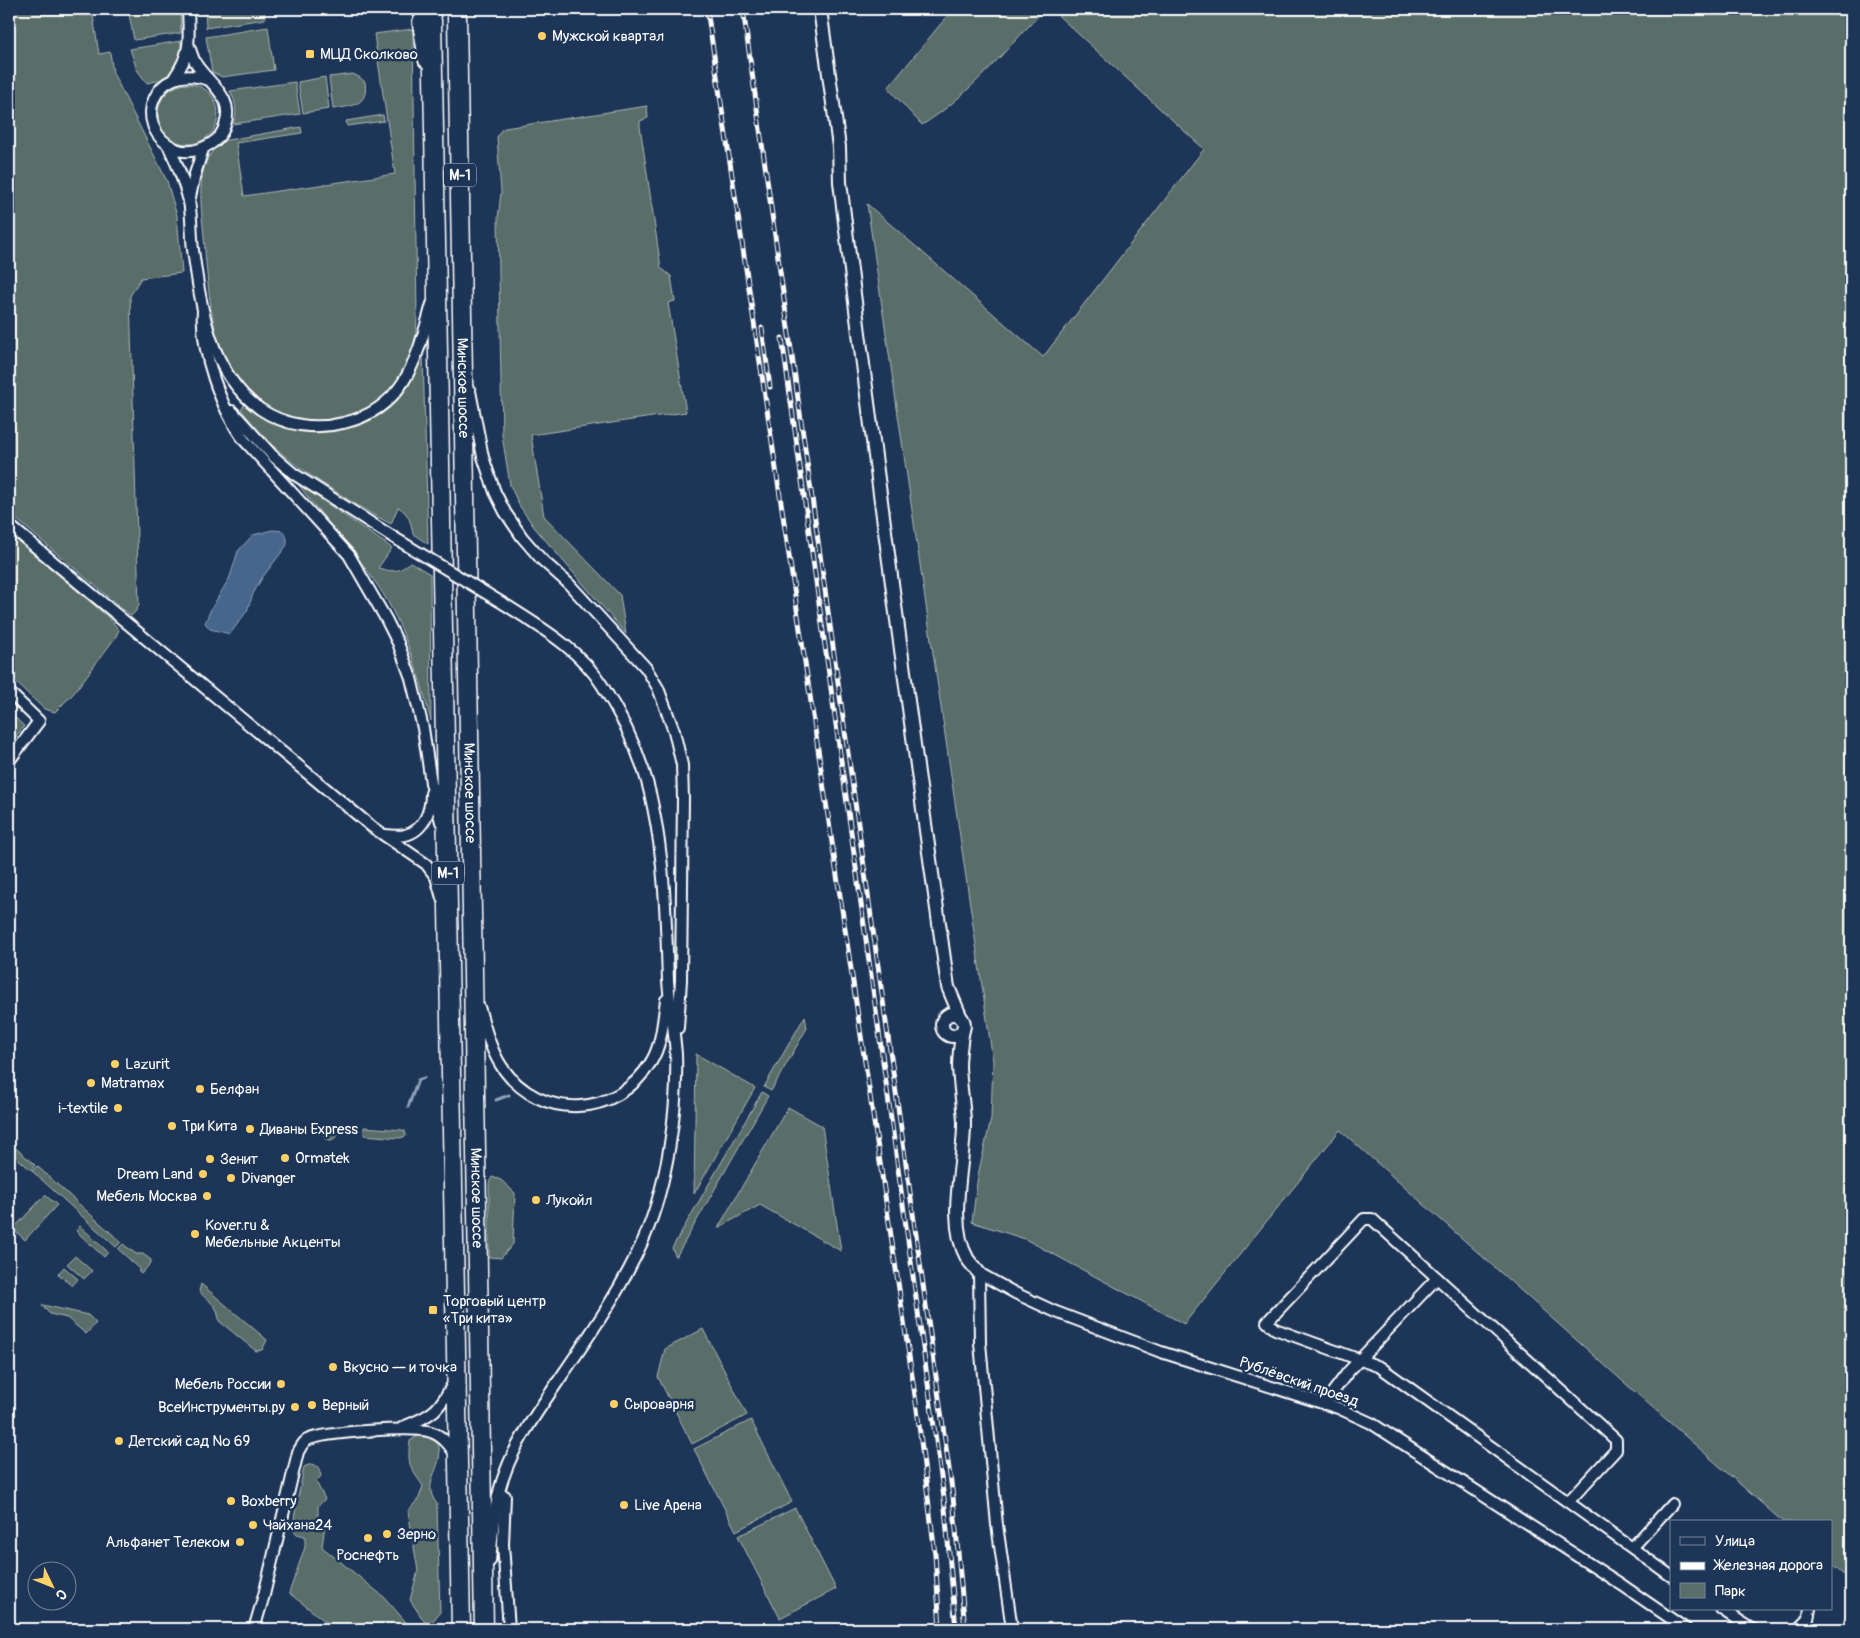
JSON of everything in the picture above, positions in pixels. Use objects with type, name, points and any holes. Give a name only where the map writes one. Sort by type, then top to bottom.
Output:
[{"type":"highway","name":"Минское шоссе","points":[[457,16],[484,1627]]},
{"type":"highway","name":"Минское шоссе","points":[[427,21],[433,116],[461,1629]]},
{"type":"street","points":[[174,78],[184,63],[189,46],[188,9]]},
{"type":"street","points":[[820,9],[839,146],[841,191],[873,448],[948,987],[962,1023],[959,1067],[964,1121],[957,1196],[958,1226],[967,1258],[979,1273],[980,1343],[997,1525],[1012,1629]]},
{"type":"street","points":[[189,46],[196,63],[208,80],[223,95],[227,113],[222,132],[214,142],[203,149],[179,150],[168,145],[159,137],[153,126],[152,103],[157,93],[174,78],[186,75],[208,80]]},
{"type":"street","points":[[168,145],[176,162],[189,203],[193,250],[203,311],[215,351],[221,365],[239,391],[253,404],[276,419],[311,427],[328,427],[363,417],[377,409],[400,390],[416,360],[436,283]]},
{"type":"street","points":[[189,203],[194,174],[203,149]]},
{"type":"street","points":[[203,311],[202,323],[205,348],[220,393],[235,428],[349,555],[373,594],[398,643],[411,678],[423,728],[431,783],[448,852]]},
{"type":"street","points":[[462,333],[474,415],[495,492],[505,512],[522,537],[646,668],[658,688],[674,732],[682,765],[683,798],[681,980],[674,1105],[661,1189],[646,1234],[626,1278],[600,1321],[538,1410],[510,1459],[498,1497],[484,1627]]},
{"type":"street","points":[[225,403],[273,456],[294,474],[552,635],[576,655],[600,682],[623,722],[642,768],[653,804],[662,861],[669,984],[676,1056]]},
{"type":"street","points":[[9,525],[372,827],[426,864],[436,877],[448,921]]},
{"type":"street","points":[[9,692],[39,721],[9,761]]},
{"type":"street","points":[[385,835],[405,836],[417,829],[427,817],[431,802],[431,783]]},
{"type":"street","points":[[472,982],[488,1038],[502,1066],[513,1080],[527,1092],[544,1100],[560,1106],[578,1107],[613,1098],[625,1091],[641,1077],[652,1061],[660,1042],[669,984]]},
{"type":"street","points":[[948,987],[944,1026],[959,1067]]},
{"type":"street","points":[[952,1014],[955,1014],[962,1023],[961,1032],[954,1035],[944,1026],[945,1017],[952,1014]]},
{"type":"street","points":[[1569,1501],[1616,1450],[1616,1440],[1372,1219],[1364,1219],[1267,1322],[1275,1329],[1380,1367],[1670,1575]]},
{"type":"street","name":"Рублёвский проезд","points":[[979,1273],[1015,1293],[1056,1312],[1161,1352],[1351,1414],[1385,1432],[1622,1585],[1686,1629]]},
{"type":"street","points":[[1324,1404],[1359,1360],[1437,1278]]},
{"type":"street","points":[[399,1429],[427,1417],[439,1407],[457,1376]]},
{"type":"street","points":[[254,1629],[264,1595],[298,1452],[304,1441],[314,1437],[399,1429],[420,1430],[442,1437],[458,1457]]},
{"type":"street","points":[[509,1629],[503,1544],[504,1503],[509,1476],[524,1436]]},
{"type":"street","points":[[1632,1547],[1672,1504]]},
{"type":"street","points":[[1724,1610],[1752,1629]]},
{"type":"street","points":[[1798,1629],[1808,1619],[1810,1610]]},
{"type":"green space","points":[[9,9],[92,9],[99,54],[110,52],[113,73],[167,181],[177,216],[182,273],[141,278],[130,296],[139,605],[131,616],[9,513]]},
{"type":"green space","points":[[128,9],[180,9],[181,33],[134,40]]},
{"type":"green space","points":[[205,9],[264,9],[265,19],[206,28]]},
{"type":"green space","points":[[953,9],[1045,9],[971,86],[939,114],[922,125],[888,88]]},
{"type":"green space","points":[[1051,9],[1851,9],[1851,1581],[1832,1565],[1832,1520],[1781,1520],[1340,1130],[1184,1324],[1025,1239],[972,1222],[978,1175],[991,1119],[993,1061],[867,204],[1043,357],[1204,149]]},
{"type":"green space","points":[[268,27],[274,70],[222,77],[212,72],[206,37]]},
{"type":"green space","points":[[413,29],[417,318],[410,358],[397,384],[373,406],[353,415],[332,420],[311,421],[290,417],[270,409],[251,397],[236,381],[221,351],[209,292],[201,209],[203,171],[211,153],[222,141],[301,127],[302,133],[236,143],[244,196],[395,174],[374,34]]},
{"type":"green space","points":[[181,41],[180,58],[174,70],[163,78],[147,83],[137,70],[130,49]]},
{"type":"green space","points":[[353,74],[365,82],[366,90],[364,96],[357,103],[333,109],[329,77]]},
{"type":"green space","points":[[325,77],[329,109],[303,113],[298,82]]},
{"type":"green space","points":[[295,82],[300,114],[233,124],[236,108],[230,91]]},
{"type":"green space","points":[[188,84],[204,89],[209,93],[213,98],[218,114],[213,130],[209,135],[204,139],[188,144],[172,139],[167,135],[163,130],[158,114],[163,98],[167,93],[172,89]]},
{"type":"green space","points":[[647,106],[648,118],[640,121],[640,126],[661,268],[671,276],[675,301],[668,303],[686,412],[531,435],[544,516],[620,595],[626,634],[534,527],[519,505],[510,485],[502,435],[498,219],[501,192],[497,137],[501,130],[505,128]]},
{"type":"green space","points":[[383,115],[384,121],[347,126],[346,121]]},
{"type":"green space","points":[[423,353],[428,544],[413,534],[407,515],[402,509],[398,507],[391,524],[308,474],[272,445],[241,409],[245,404],[268,420],[301,430],[320,432],[344,429],[379,413],[399,397],[416,372]]},
{"type":"green space","points":[[297,483],[392,548],[378,568],[396,571],[410,562],[430,574],[431,721],[410,651],[388,601],[359,560]]},
{"type":"green space","points":[[9,532],[108,617],[119,630],[73,694],[55,712],[44,709],[9,676]]},
{"type":"green space","points":[[9,712],[24,726],[9,746]]},
{"type":"green space","points":[[805,1016],[807,1028],[771,1091],[764,1087]]},
{"type":"green space","points":[[696,1054],[755,1088],[694,1194]]},
{"type":"green space","points":[[762,1092],[768,1096],[676,1257],[672,1248]]},
{"type":"green space","points":[[788,1107],[822,1126],[841,1251],[760,1205],[718,1228]]},
{"type":"green space","points":[[327,1126],[333,1126],[337,1133],[333,1140],[327,1140],[323,1136],[323,1130]]},
{"type":"green space","points":[[364,1127],[402,1130],[405,1131],[406,1136],[400,1138],[364,1135]]},
{"type":"green space","points":[[9,1142],[35,1165],[31,1170],[9,1151]]},
{"type":"green space","points":[[37,1166],[121,1242],[116,1247],[32,1171]]},
{"type":"green space","points":[[492,1177],[501,1180],[515,1193],[513,1244],[501,1258],[489,1257],[489,1183]]},
{"type":"green space","points":[[45,1195],[57,1205],[25,1240],[13,1229]]},
{"type":"green space","points":[[80,1226],[108,1252],[104,1257],[76,1231]]},
{"type":"green space","points":[[123,1244],[136,1254],[143,1254],[151,1260],[151,1263],[141,1274],[138,1271],[140,1269],[118,1249]]},
{"type":"green space","points":[[75,1256],[92,1271],[84,1279],[67,1264]]},
{"type":"green space","points":[[64,1267],[78,1279],[72,1286],[58,1274]]},
{"type":"green space","points":[[201,1284],[267,1340],[262,1350],[256,1351],[219,1321],[212,1303],[199,1291]]},
{"type":"green space","points":[[43,1305],[88,1315],[96,1323],[86,1334],[67,1318],[50,1314]]},
{"type":"green space","points":[[703,1329],[747,1415],[692,1444],[658,1377],[665,1349]]},
{"type":"green space","points":[[751,1420],[792,1502],[736,1531],[694,1449]]},
{"type":"green space","points":[[419,1435],[436,1439],[439,1448],[439,1457],[431,1487],[432,1495],[437,1504],[440,1612],[428,1627],[410,1600],[418,1571],[408,1511],[419,1498],[423,1486],[409,1461],[409,1449],[410,1441]]},
{"type":"green space","points":[[311,1464],[319,1467],[321,1476],[316,1482],[325,1499],[318,1506],[318,1516],[325,1525],[322,1547],[384,1597],[412,1629],[335,1629],[289,1593],[305,1547],[305,1536],[297,1534],[292,1528],[304,1467]]},
{"type":"green space","points":[[795,1508],[836,1589],[780,1618],[738,1536]]},
{"type":"water","points":[[272,530],[283,531],[287,538],[287,545],[262,578],[253,594],[247,611],[230,634],[210,629],[205,623],[230,577],[238,551],[253,535]]},
{"type":"waterway","points":[[408,1107],[418,1080],[424,1078]]},
{"type":"waterway","points":[[496,1100],[509,1095]]},
{"type":"tunnel","points":[[419,9],[421,22]]},
{"type":"railway","points":[[707,9],[917,1409],[935,1554],[940,1629]]},
{"type":"railway","points":[[743,9],[953,1497],[965,1629]]},
{"type":"railway","points":[[762,328],[770,387]]},
{"type":"railway","points":[[782,338],[944,1498],[956,1629]]},
{"type":"place","name":"Мужской квартал","points":[[542,36]]},
{"type":"place","name":"МЦД Сколково","points":[[310,54]]},
{"type":"place","name":"Lazurit","points":[[115,1064]]},
{"type":"place","name":"Matramax","points":[[91,1083]]},
{"type":"place","name":"Белфан","points":[[200,1089]]},
{"type":"place","name":"i-textile","points":[[118,1108]]},
{"type":"place","name":"Три Кита","points":[[172,1126]]},
{"type":"place","name":"Диваны Express","points":[[250,1129]]},
{"type":"place","name":"Ormatek","points":[[285,1158]]},
{"type":"place","name":"Зенит","points":[[210,1159]]},
{"type":"place","name":"Dream Land","points":[[203,1174]]},
{"type":"place","name":"Divanger","points":[[231,1178]]},
{"type":"place","name":"Мебель Москва","points":[[207,1196]]},
{"type":"place","name":"Лукойл","points":[[536,1200]]},
{"type":"place","name":"Kover.ru & Мебельные Акценты","points":[[195,1234]]},
{"type":"place","name":"Торговый центр «Три кита»","points":[[433,1310]]},
{"type":"place","name":"Вкусно — и точка","points":[[333,1367]]},
{"type":"place","name":"Мебель России","points":[[281,1384]]},
{"type":"place","name":"Сыроварня","points":[[614,1404]]},
{"type":"place","name":"Верный","points":[[312,1405]]},
{"type":"place","name":"ВсеИнструменты.ру","points":[[295,1407]]},
{"type":"place","name":"Детский сад № 69","points":[[119,1441]]},
{"type":"place","name":"Boxberry","points":[[231,1501]]},
{"type":"place","name":"Live Арена","points":[[624,1505]]},
{"type":"place","name":"Чайхана24","points":[[253,1525]]},
{"type":"place","name":"Зерно","points":[[387,1534]]},
{"type":"place","name":"Роснефть","points":[[368,1538]]},
{"type":"place","name":"Альфанет Телеком","points":[[240,1542]]}]
